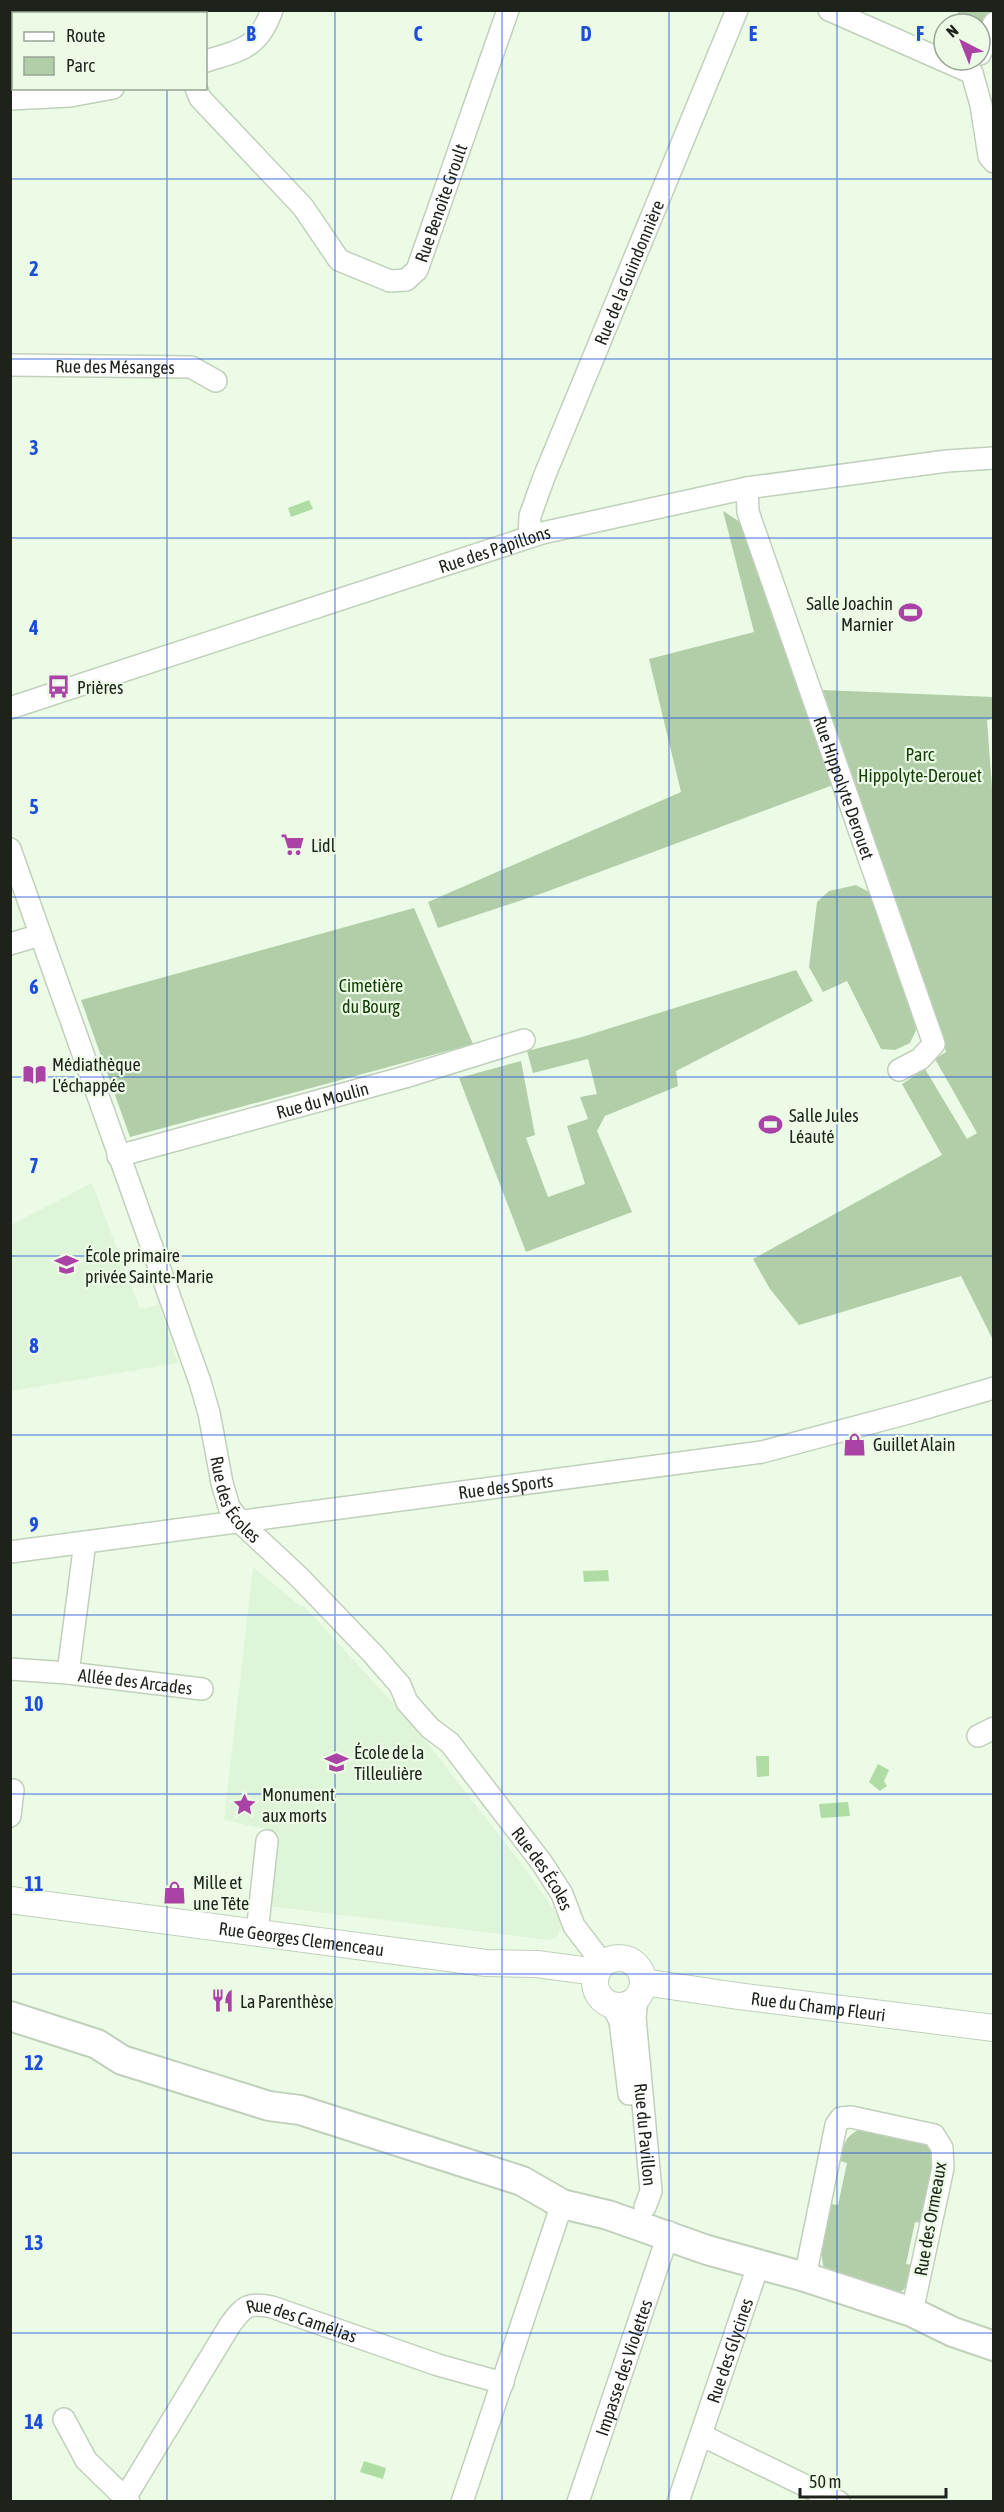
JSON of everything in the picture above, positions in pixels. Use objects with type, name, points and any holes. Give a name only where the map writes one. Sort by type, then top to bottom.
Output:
[{"type":"main road","points":[[10,2016],[97,2044],[122,2060],[269,2106],[300,2110],[522,2181],[562,2204],[608,2215],[758,2266],[805,2277],[912,2312],[953,2332],[993,2346]]},
{"type":"main road","points":[[608,2215],[645,2207],[672,2237]]},
{"type":"street","points":[[207,62],[242,50],[258,39],[272,10]]},
{"type":"street","name":"Rue Benoîte Groult","points":[[197,90],[200,98],[303,207],[339,260],[390,281],[406,280],[417,270],[508,10]]},
{"type":"street","name":"Rue de la Guindonnière","points":[[529,537],[530,516],[544,477],[736,10]]},
{"type":"street","points":[[829,10],[932,46]]},
{"type":"street","points":[[977,72],[989,156],[993,162]]},
{"type":"street","points":[[10,99],[70,96],[102,90]]},
{"type":"street","name":"Rue des Mésanges","points":[[10,365],[191,367],[216,381]]},
{"type":"street","name":"Rue des Papillons","points":[[10,708],[529,537],[581,523],[747,488],[946,461],[993,458]]},
{"type":"street","name":"Rue Hippolyte Derouet","points":[[747,488],[748,512],[934,1044],[920,1059],[899,1070]]},
{"type":"street","name":"Rue des Écoles","points":[[10,849],[210,1413],[225,1493],[230,1507],[241,1523],[365,1645],[400,1685],[407,1702],[430,1728],[450,1743],[542,1863],[562,1894],[574,1926],[597,1956],[599,1973]]},
{"type":"street","points":[[10,944],[40,935]]},
{"type":"street","name":"Rue du Moulin","points":[[118,1156],[405,1077],[524,1040]]},
{"type":"street","name":"Rue des Sports","points":[[10,1552],[762,1452],[993,1388]]},
{"type":"street","name":"Allée des Arcades","points":[[68,1673],[85,1542]]},
{"type":"street","name":"Allée des Arcades","points":[[10,1669],[68,1673],[202,1689]]},
{"type":"street","points":[[10,1816],[13,1790]]},
{"type":"street","points":[[257,1933],[267,1841]]},
{"type":"street","name":"Rue Georges Clemenceau","points":[[10,1900],[486,1963],[537,1979],[599,1973]]},
{"type":"street","points":[[621,1958],[633,1961],[640,1970],[640,1990],[625,2006],[612,2005],[600,1997],[599,1973],[621,1958]]},
{"type":"street","name":"Rue du Champ Fleuri","points":[[640,1990],[738,1996],[993,2028]]},
{"type":"street","name":"Rue du Pavillon","points":[[640,1990],[635,2018],[651,2191],[645,2207]]},
{"type":"street","name":"Rue du Pavillon","points":[[612,2005],[620,2020],[645,2207]]},
{"type":"street","name":"Rue des Ormeaux","points":[[805,2277],[836,2126],[841,2118],[851,2117],[934,2135],[942,2148],[943,2168],[912,2312]]},
{"type":"street","points":[[462,2502],[562,2204]]},
{"type":"street","name":"Impasse des Violettes","points":[[578,2502],[672,2237]]},
{"type":"street","name":"Rue des Glycines","points":[[678,2502],[758,2266]]},
{"type":"street","name":"Rue des Camélias","points":[[64,2419],[86,2460],[127,2500],[236,2317],[242,2308],[256,2303],[438,2365],[503,2383]]},
{"type":"street","points":[[701,2435],[839,2502]]},
{"type":"shaded area","points":[[309,500],[313,509],[291,517],[288,508]]},
{"type":"shaded area","name":"École primaire privée Sainte-Marie","points":[[92,1183],[140,1309],[159,1305],[178,1363],[11,1391],[11,1225]]},
{"type":"shaded area","name":"École de la Tilleulière","points":[[253,1567],[300,1606],[304,1606],[415,1727],[524,1867],[558,1916],[561,1928],[557,1937],[550,1940],[268,1906],[274,1831],[224,1820]]},
{"type":"shaded area","points":[[608,1570],[609,1581],[584,1582],[583,1571]]},
{"type":"shaded area","points":[[756,1756],[769,1756],[769,1776],[757,1777]]},
{"type":"shaded area","points":[[878,1764],[889,1770],[884,1781],[887,1786],[880,1791],[869,1782]]},
{"type":"shaded area","points":[[848,1802],[850,1816],[821,1818],[819,1804]]},
{"type":"shaded area","points":[[364,2461],[386,2468],[383,2479],[360,2472]]},
{"type":"green space","points":[[959,11],[990,11],[990,12]]},
{"type":"green space","points":[[723,511],[740,522],[833,785],[543,893],[438,928],[428,902],[681,792],[649,659],[754,632]]},
{"type":"green space","name":"Parc Hippolyte-Derouet","points":[[823,690],[993,697],[993,719],[987,720],[994,815],[993,1340],[961,1276],[799,1325],[770,1289],[753,1259],[942,1155],[902,1084],[925,1069],[967,1139],[977,1133],[935,1059],[946,1052],[874,846]]},
{"type":"green space","points":[[856,885],[869,892],[915,1021],[916,1030],[910,1043],[895,1050],[881,1049],[847,981],[823,992],[809,967],[817,902],[829,891]]},
{"type":"green space","name":"Cimetière du Bourg","points":[[414,908],[473,1044],[130,1137],[81,1000]]},
{"type":"green space","points":[[796,970],[813,1001],[676,1071],[678,1086],[605,1116],[597,1131],[632,1212],[526,1252],[459,1078],[521,1061],[535,1135],[526,1138],[548,1197],[585,1184],[567,1126],[588,1119],[580,1097],[597,1094],[588,1059],[533,1073],[527,1051],[582,1037]]},
{"type":"green space","points":[[863,2129],[919,2140],[933,2154],[932,2178],[922,2223],[915,2222],[906,2264],[913,2265],[911,2277],[906,2287],[900,2292],[826,2269],[823,2265],[821,2252],[831,2204],[838,2205],[847,2163],[840,2161],[842,2150],[853,2133]]},
{"type":"place","name":"Salle Joachin Marnier","points":[[911,613]]},
{"type":"place","name":"Prières","points":[[59,687]]},
{"type":"place","name":"Lidl","points":[[293,845]]},
{"type":"place","name":"Médiathèque L'échappée","points":[[34,1074]]},
{"type":"place","name":"Salle Jules Léauté","points":[[771,1125]]},
{"type":"place","name":"École primaire privée Sainte-Marie","points":[[67,1265]]},
{"type":"place","name":"Guillet Alain","points":[[855,1444]]},
{"type":"place","name":"École de la Tilleulière","points":[[336,1762]]},
{"type":"place","name":"Monument aux morts","points":[[244,1804]]},
{"type":"place","name":"Mille et une Tête","points":[[175,1892]]},
{"type":"place","name":"La Parenthèse","points":[[222,2001]]}]
